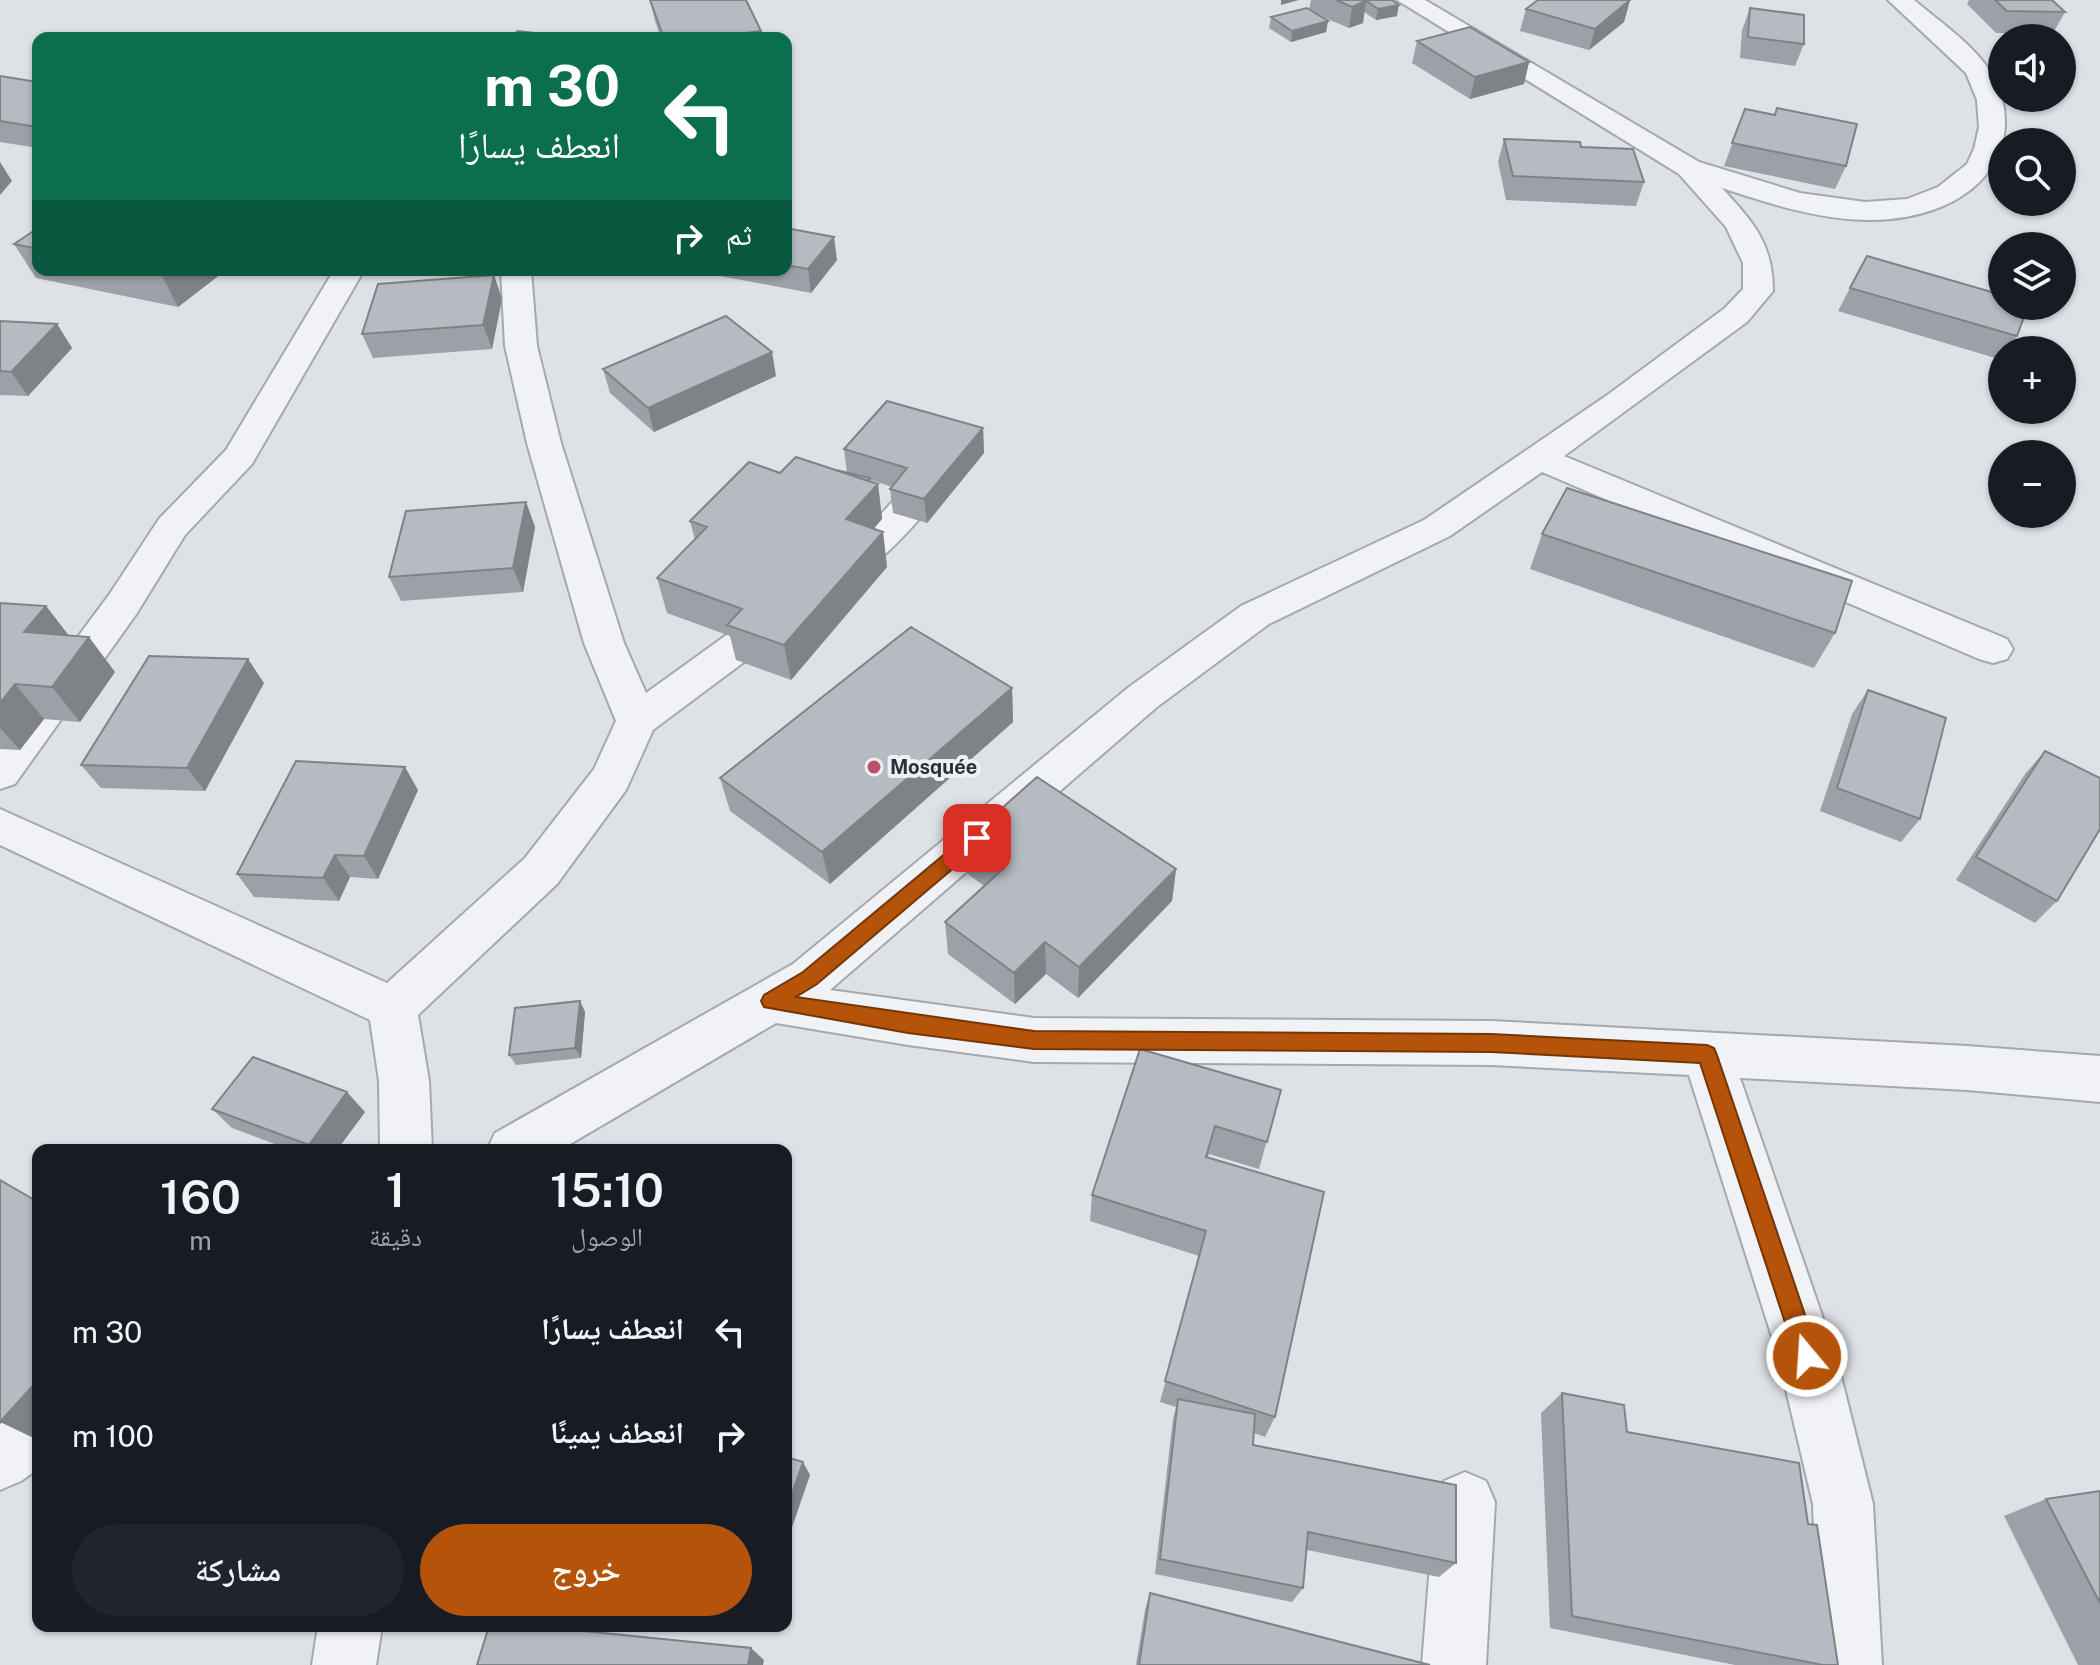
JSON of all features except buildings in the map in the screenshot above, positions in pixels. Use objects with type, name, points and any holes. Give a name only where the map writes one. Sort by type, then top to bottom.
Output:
[{"type":"street","points":[[1409,0],[1689,168],[1783,197],[1867,211],[1904,208],[1946,195],[1976,175],[1990,148],[1993,108],[1979,72],[1900,0]]},
{"type":"street","points":[[523,1144],[810,978],[1143,697],[1255,615],[1437,528],[1736,315],[1758,291],[1758,263],[1739,224],[1689,168]]},
{"type":"street","points":[[0,773],[123,604],[172,527],[240,456],[345,276]]},
{"type":"street","points":[[516,276],[521,346],[544,443],[604,643],[637,721]]},
{"type":"street","points":[[393,1008],[541,871],[611,778],[637,721],[878,541],[956,452]]},
{"type":"street","points":[[1539,458],[1993,649]]},
{"type":"street","points":[[0,826],[393,1008]]},
{"type":"street","points":[[771,1001],[908,1024],[1034,1040],[1491,1043],[2100,1079]]},
{"type":"street","points":[[393,1008],[404,1081],[406,1144]]},
{"type":"street","points":[[1707,1055],[1807,1356],[1843,1504],[1851,1661]]},
{"type":"street","points":[[0,1460],[32,1437]]},
{"type":"street","points":[[1454,1665],[1465,1502]]},
{"type":"street","points":[[344,1665],[349,1632]]},
{"type":"place","name":"Mosquée","points":[[874,767]]},
{"type":"route","points":[[977,838],[810,978],[771,1001],[908,1024],[1034,1040],[1491,1043],[1707,1055],[1807,1356]]}]
